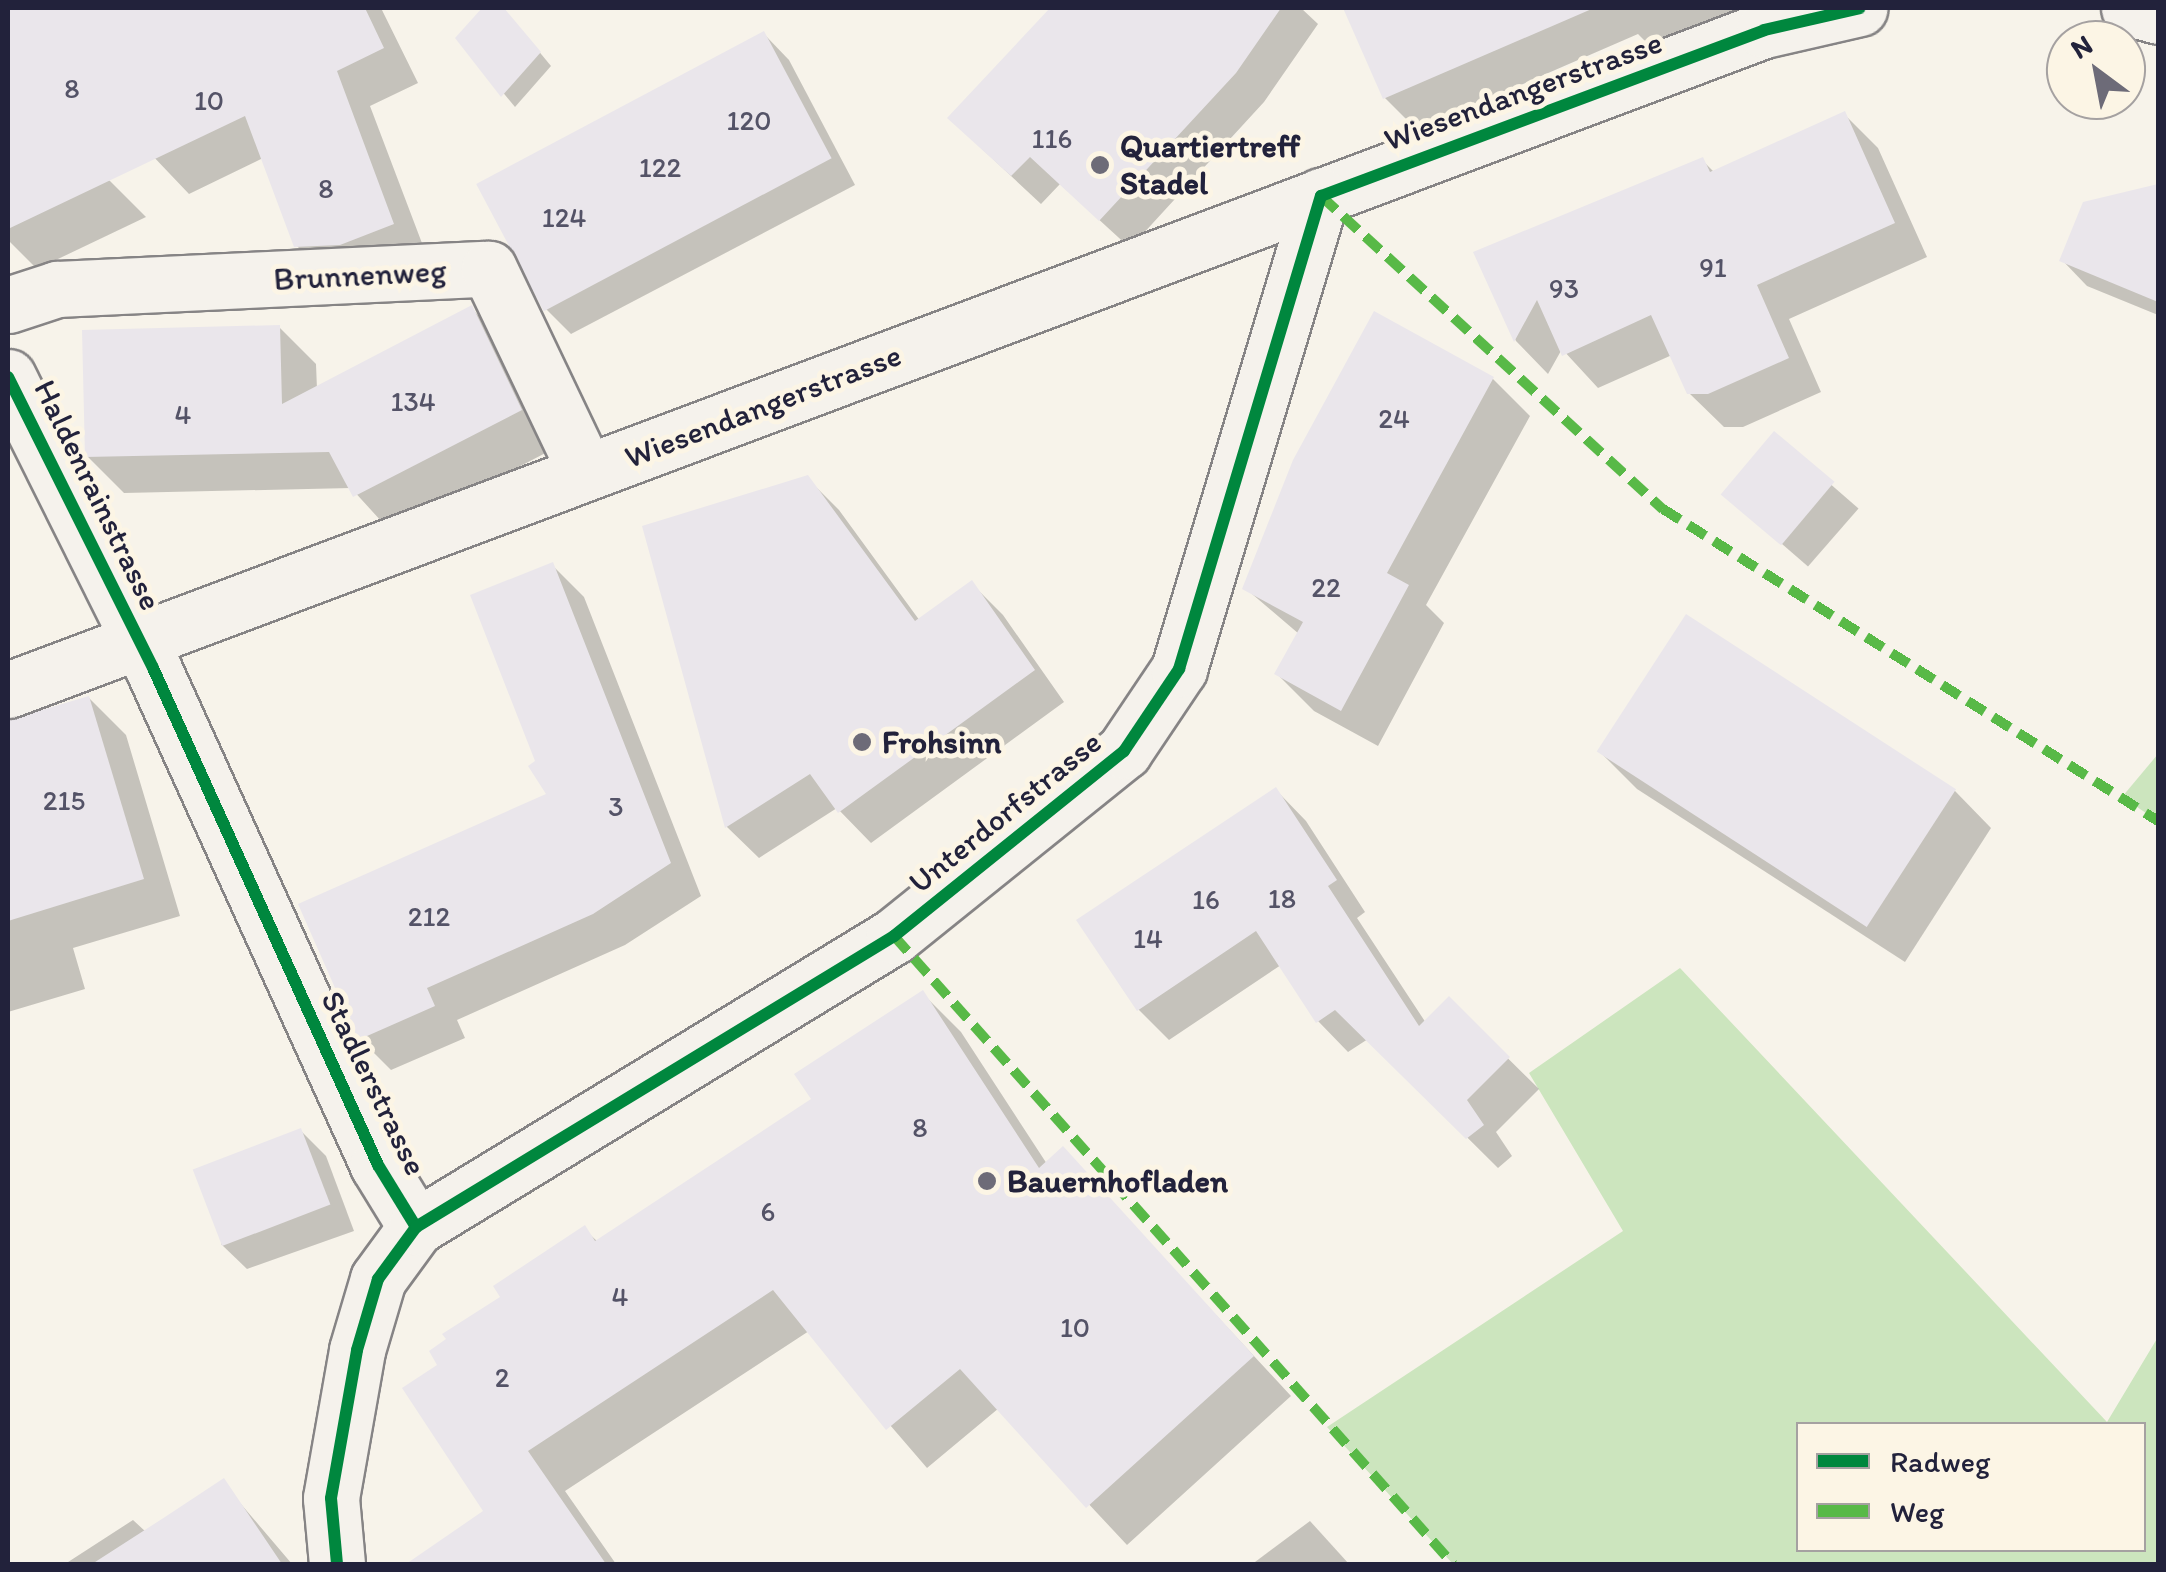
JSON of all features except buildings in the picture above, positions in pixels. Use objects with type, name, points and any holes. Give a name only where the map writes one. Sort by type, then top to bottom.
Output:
[{"type":"street","name":"Wiesendangerstrasse","points":[[8,690],[1764,30],[1860,8]]},
{"type":"street","points":[[2129,8],[2158,16]]},
{"type":"street","name":"Unterdorfstrasse","points":[[416,1227],[894,936],[1124,751],[1179,670],[1321,196]]},
{"type":"street","name":"Brunnenweg","points":[[8,305],[57,290],[489,269],[586,472]]},
{"type":"street","name":"Haldenrainstrasse","points":[[8,376],[138,638]]},
{"type":"street","name":"Stadlerstrasse","points":[[138,638],[378,1165],[416,1227],[378,1279],[356,1350],[331,1498],[337,1564]]},
{"type":"green space","points":[[2158,754],[2158,821],[2122,797]]},
{"type":"green space","points":[[1680,968],[2107,1422],[2158,1337],[2158,1564],[1453,1564],[1327,1427],[1623,1231],[1529,1073]]},
{"type":"marked path","points":[[1321,196],[1663,509],[2158,821]]},
{"type":"marked path","points":[[894,936],[1453,1564]]},
{"type":"cycle path","points":[[337,1564],[331,1498],[357,1350],[378,1279],[416,1227],[894,936],[1124,751],[1179,669],[1321,196],[1764,30],[1860,8]]},
{"type":"cycle path","points":[[8,377],[153,668],[378,1165],[416,1227]]},
{"type":"place","name":"Quartiertreff Stadel","points":[[1100,165]]},
{"type":"place","name":"Frohsinn","points":[[862,742]]},
{"type":"place","name":"Bauernhofladen","points":[[987,1181]]}]
